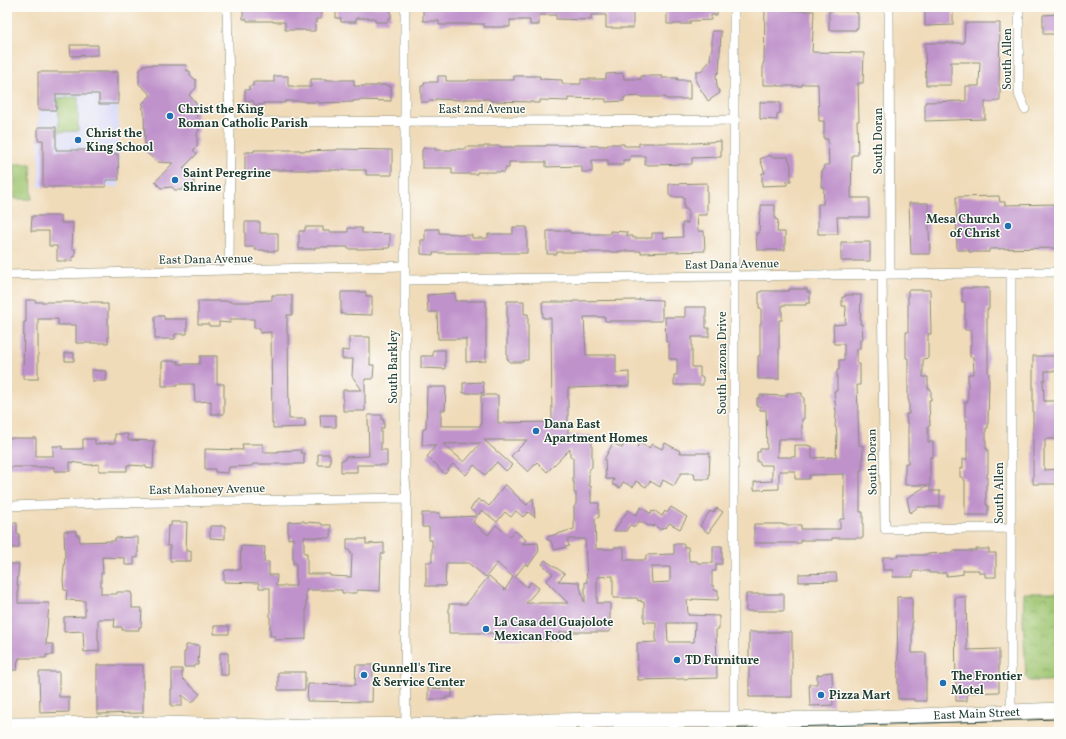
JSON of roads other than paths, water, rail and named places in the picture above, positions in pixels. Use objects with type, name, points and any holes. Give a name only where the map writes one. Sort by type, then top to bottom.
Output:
[{"type":"main road","name":"East Main Street","points":[[7,725],[163,724],[271,727],[468,725],[589,726],[734,719],[850,720],[1059,710]]},
{"type":"street","points":[[227,7],[230,122],[229,270]]},
{"type":"street","name":"South Barkley","points":[[405,7],[405,479],[407,498],[405,610],[406,726]]},
{"type":"street","name":"South Lazona Drive","points":[[734,7],[734,719]]},
{"type":"street","name":"South Doran","points":[[889,7],[885,529],[1012,528]]},
{"type":"street","name":"South Allen","points":[[1019,7],[1019,94],[1024,109]]},
{"type":"street","name":"East 2nd Avenue","points":[[230,122],[734,120]]},
{"type":"street","name":"East Dana Avenue","points":[[7,275],[406,266]]},
{"type":"street","name":"South Allen","points":[[1011,713],[1012,272]]},
{"type":"street","name":"East Dana Avenue","points":[[405,280],[1059,272]]},
{"type":"street","name":"East Mahoney Avenue","points":[[7,506],[407,498]]},
{"type":"tram line","points":[[406,732],[723,729],[1059,719]]},
{"type":"tram line","points":[[1018,732],[1059,729]]},
{"type":"place","name":"Christ the King Roman Catholic Parish","points":[[170,116]]},
{"type":"place","name":"Christ the King School","points":[[78,140]]},
{"type":"place","name":"Saint Peregrine Shrine","points":[[175,180]]},
{"type":"place","name":"Mesa Church of Christ","points":[[1008,226]]},
{"type":"place","name":"Dana East Apartment Homes","points":[[536,431]]},
{"type":"place","name":"La Casa del Guajolote Mexican Food","points":[[486,629]]},
{"type":"place","name":"TD Furniture","points":[[677,660]]},
{"type":"place","name":"Gunnell's Tire & Service Center","points":[[364,675]]},
{"type":"place","name":"The Frontier Motel","points":[[943,683]]},
{"type":"place","name":"Pizza Mart","points":[[821,695]]}]
